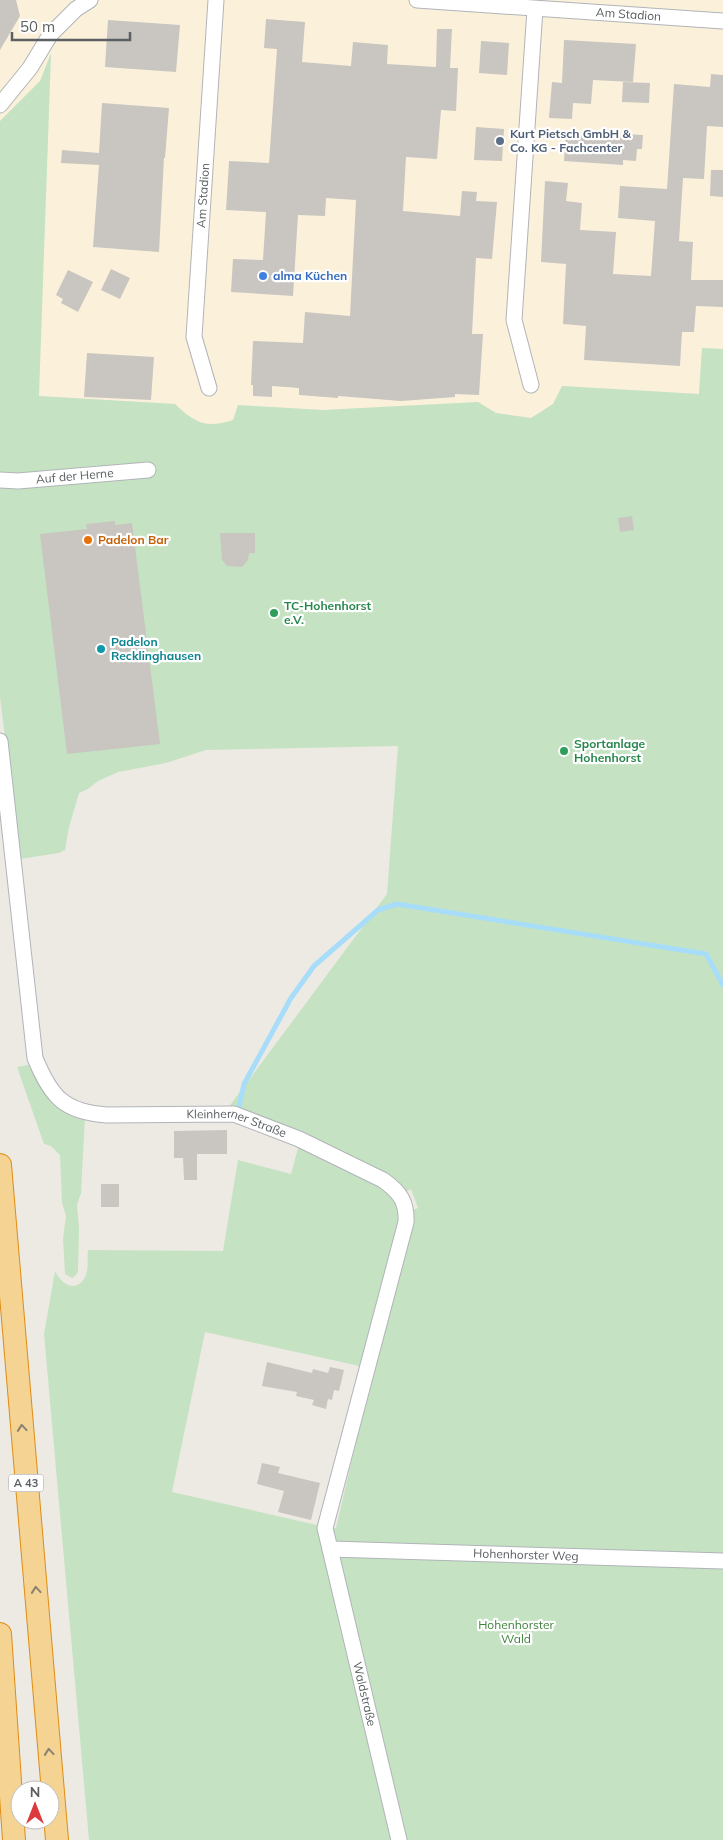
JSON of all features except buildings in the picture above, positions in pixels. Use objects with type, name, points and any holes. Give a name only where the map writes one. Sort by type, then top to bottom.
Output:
[{"type":"highway","name":"A 43","points":[[0,1165],[57,1840]]},
{"type":"highway","points":[[0,1634],[14,1840]]},
{"type":"street","points":[[0,105],[30,68],[50,34],[76,8],[90,0]]},
{"type":"street","name":"Am Stadion","points":[[209,388],[194,337],[216,0]]},
{"type":"street","name":"Am Stadion","points":[[417,0],[723,21]]},
{"type":"street","points":[[531,385],[514,320],[535,8]]},
{"type":"street","name":"Auf der Herne","points":[[0,480],[18,481],[148,470]]},
{"type":"street","name":"Kleinherner Straße","points":[[0,741],[35,1058],[55,1095],[76,1110],[107,1116],[234,1114],[299,1139],[383,1180],[395,1188],[404,1199],[406,1222],[325,1528],[330,1549]]},
{"type":"street","name":"Hohenhorster Weg","points":[[330,1549],[723,1561]]},
{"type":"street","name":"Waldstraße","points":[[330,1549],[399,1840]]},
{"type":"shaded area","points":[[0,0],[723,0],[723,349],[702,348],[699,394],[563,386],[553,404],[531,418],[496,413],[478,402],[323,410],[238,405],[233,420],[222,424],[205,425],[186,414],[175,404],[38,396],[51,54],[40,81],[0,121]]},
{"type":"green space","name":"Hohenhorster Wald","points":[[51,53],[39,396],[175,404],[195,420],[208,424],[224,423],[233,420],[238,405],[323,410],[478,402],[496,413],[531,418],[553,404],[562,386],[699,394],[702,348],[723,349],[723,1840],[89,1840],[44,1334],[55,1271],[61,1280],[73,1286],[81,1282],[85,1277],[88,1250],[223,1251],[238,1160],[291,1174],[299,1145],[384,1185],[396,1203],[399,1216],[398,1229],[364,1367],[205,1332],[172,1492],[336,1528],[410,1211],[418,1208],[411,1189],[405,1192],[228,1108],[387,894],[398,746],[206,750],[166,763],[118,772],[98,781],[79,793],[69,827],[65,850],[59,853],[20,859],[0,697],[0,121],[40,81]]},
{"type":"green space","points":[[33,1064],[85,1116],[81,1193],[77,1205],[79,1228],[78,1271],[72,1278],[65,1274],[63,1239],[66,1216],[62,1203],[60,1155],[51,1146],[44,1144],[17,1067]]},
{"type":"waterway","points":[[239,1106],[244,1084],[291,998],[314,966],[378,910],[397,904],[706,954],[723,985]]},
{"type":"place","name":"Kurt Pietsch GmbH & Co. KG - Fachcenter","points":[[500,141]]},
{"type":"place","name":"alma Küchen","points":[[263,276]]},
{"type":"place","name":"Padelon Bar","points":[[88,540]]},
{"type":"place","name":"TC-Hohenhorst e.V.","points":[[274,613]]},
{"type":"place","name":"Padelon Recklinghausen","points":[[101,649]]},
{"type":"place","name":"Sportanlage Hohenhorst","points":[[564,751]]}]
